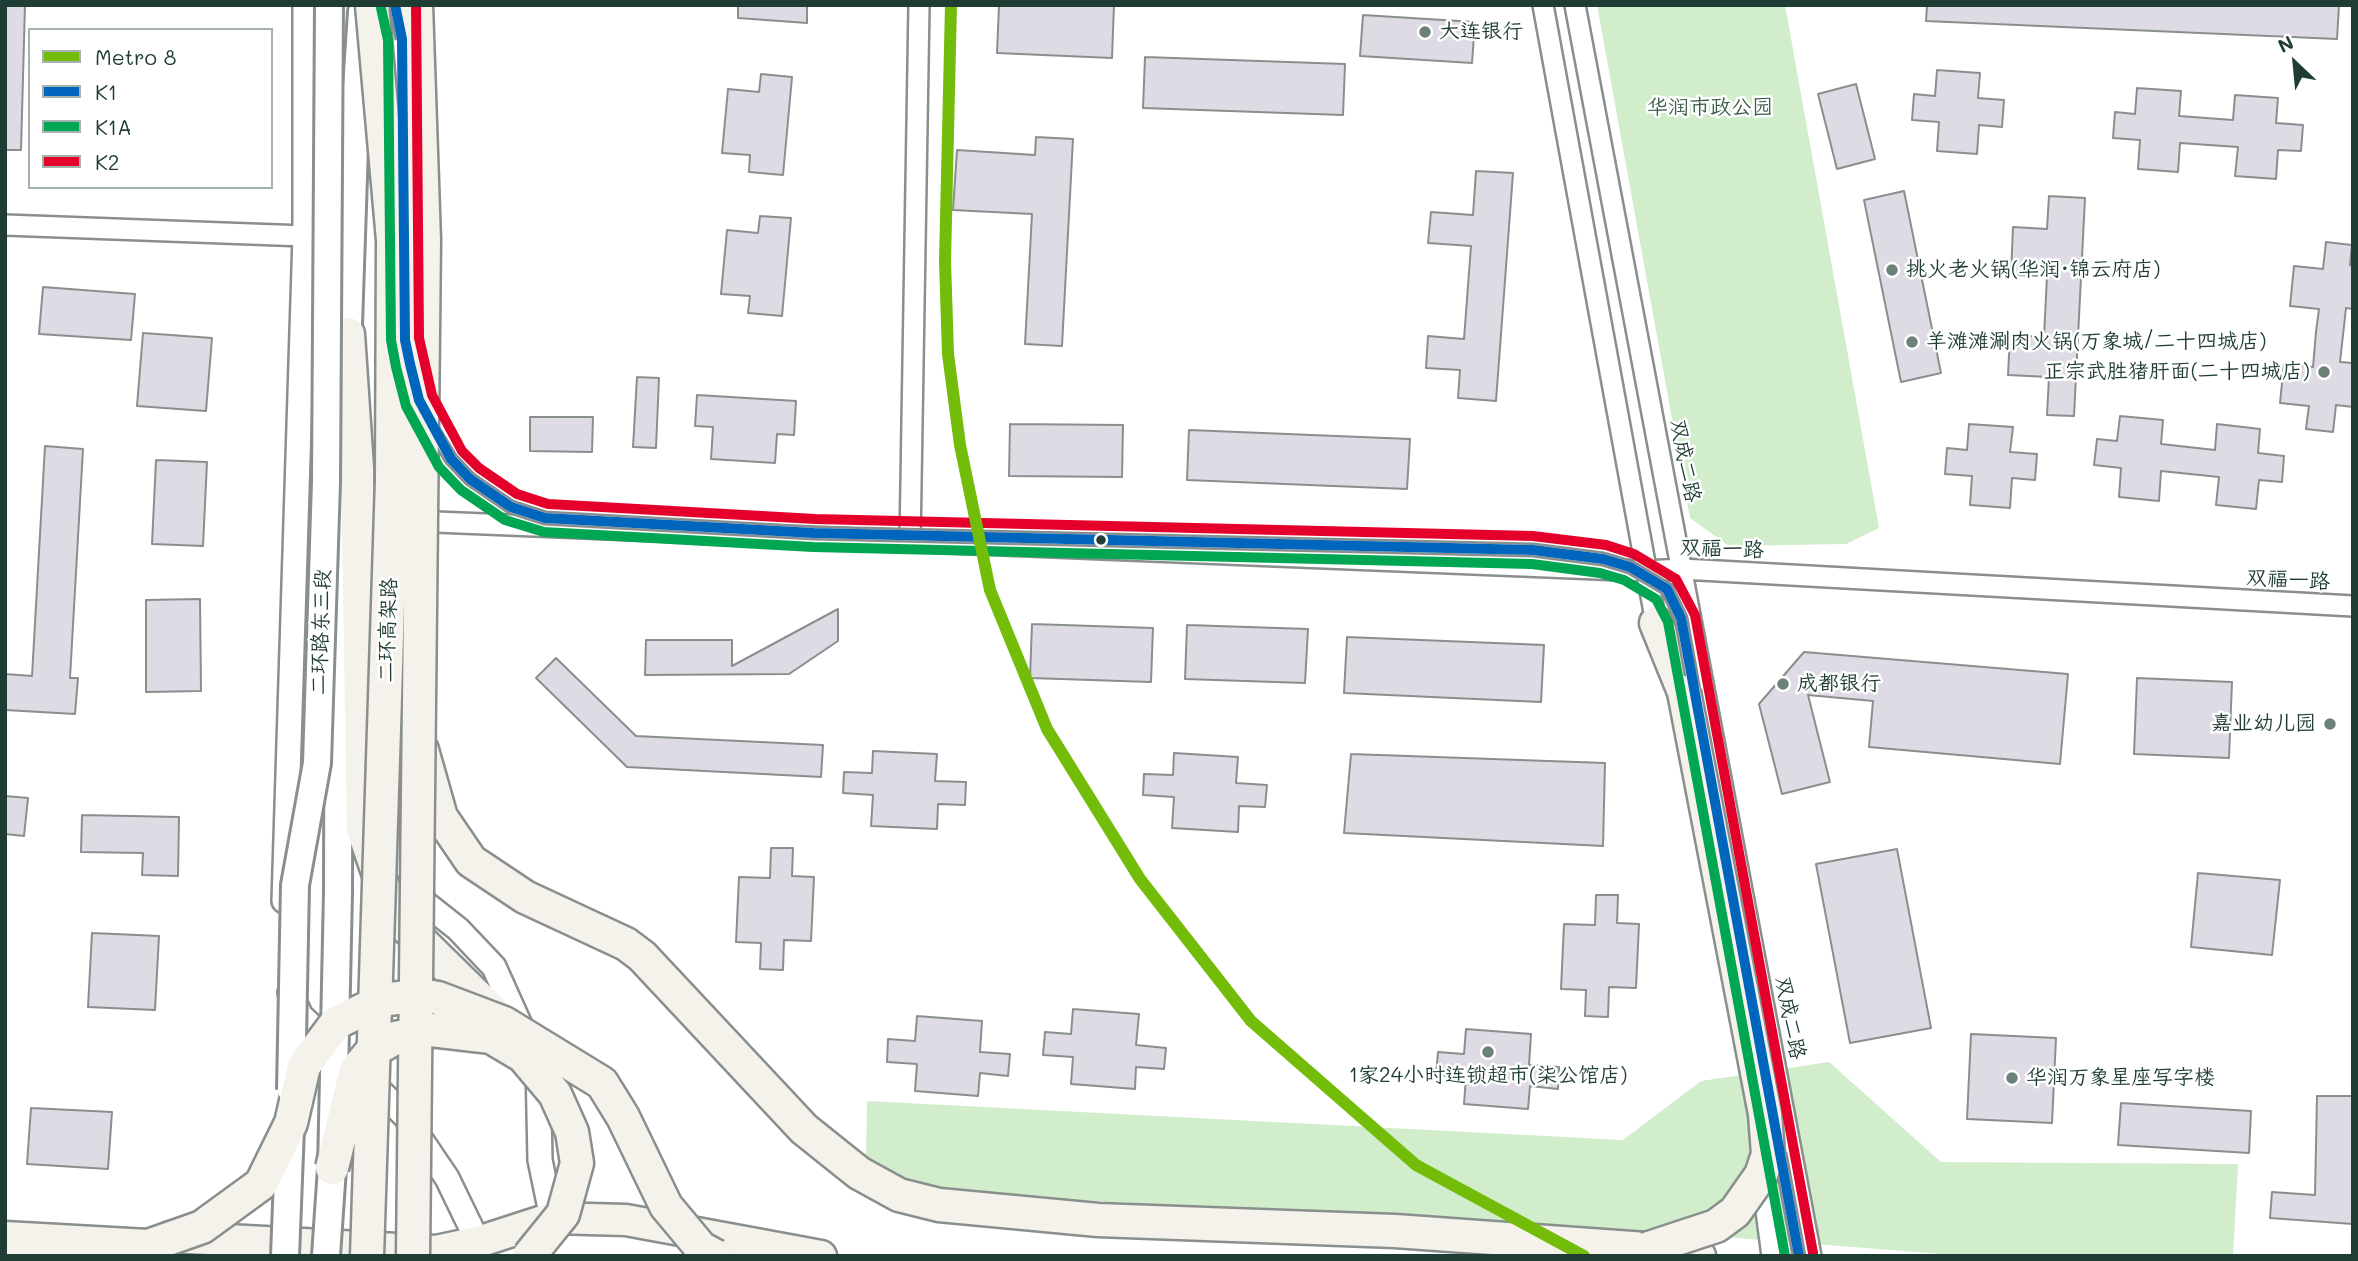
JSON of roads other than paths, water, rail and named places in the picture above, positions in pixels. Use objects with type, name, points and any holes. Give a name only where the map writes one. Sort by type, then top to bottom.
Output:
[{"type":"highway","name":"二环高架路","points":[[367,1256],[392,480],[393,240],[372,5]]},
{"type":"highway","name":"二环高架路","points":[[413,1256],[424,240],[416,5]]},
{"type":"highway","points":[[348,334],[357,468],[363,829],[393,913],[503,1023]]},
{"type":"highway","points":[[1646,1249],[1716,1226],[1735,1212],[1761,1175],[1768,1154],[1765,1114],[1684,692],[1656,623]]},
{"type":"highway","points":[[420,745],[441,817],[471,861],[525,897],[626,944],[642,956],[781,1107],[812,1136],[859,1173],[898,1195],[939,1205],[1098,1220],[1395,1231],[1646,1249],[1699,1256]]},
{"type":"highway","points":[[5,1238],[148,1246],[202,1227],[261,1184],[291,1123],[304,1066],[336,1023],[357,1010],[383,1000],[420,995],[438,998],[503,1023],[602,1083],[624,1117],[666,1206],[701,1248],[716,1256]]},
{"type":"highway","points":[[332,1168],[356,1070],[371,1052],[396,1038],[431,1030],[491,1037],[523,1056],[531,1065],[555,1094],[572,1132],[577,1163],[563,1214],[529,1256]]},
{"type":"main road","name":"二环路东三段","points":[[285,1256],[291,1123],[295,885],[317,763],[326,482],[329,5]]},
{"type":"main road","name":"二环路东三段","points":[[326,1256],[332,1168],[338,892],[339,531],[355,117],[363,5]]},
{"type":"main road","points":[[5,1226],[120,1231],[205,1241],[436,1251],[477,1249],[552,1218],[626,1220],[781,1253],[821,1256]]},
{"type":"street","points":[[305,5],[305,236],[282,977],[302,1016],[405,1116],[447,1178],[477,1249]]},
{"type":"street","points":[[401,5],[375,520],[375,741],[379,811],[425,903],[458,929],[494,967],[538,1065],[540,1160],[552,1218]]},
{"type":"street","points":[[910,542],[919,5]]},
{"type":"street","points":[[1543,5],[1646,571],[1768,1208],[1772,1256]]},
{"type":"street","name":"双成二路","points":[[1575,5],[1811,1256]]},
{"type":"street","points":[[5,225],[305,236]]},
{"type":"street","name":"双福一路","points":[[375,520],[1646,571],[1682,569],[2353,606]]},
{"type":"lane","points":[[395,5],[402,39]]},
{"type":"lane","points":[[401,5],[405,340],[410,364],[419,400],[451,459],[470,479],[511,507],[545,518],[814,533],[1533,550],[1603,559],[1630,567],[1667,589],[1681,618],[1798,1256]]},
{"type":"metro line","name":"8","points":[[951,5],[945,261],[948,354],[960,445],[990,590],[1047,729],[1140,879],[1251,1021],[1416,1165],[1584,1256]]},
{"type":"place","name":"大连银行","points":[[1425,32]]},
{"type":"place","name":"挑火老火锅(华润·锦云府店)","points":[[1892,270]]},
{"type":"place","name":"羊滩滩涮肉火锅(万象城/二十四城店)","points":[[1912,342]]},
{"type":"place","name":"正宗武胜猪肝面(二十四城店)","points":[[2324,372]]},
{"type":"place","name":"成都银行","points":[[1783,684]]},
{"type":"place","name":"嘉业幼儿园","points":[[2330,724]]},
{"type":"place","name":"1家24小时连锁超市(柒公馆店)","points":[[1488,1052]]},
{"type":"place","name":"华润万象星座写字楼","points":[[2012,1078]]},
{"type":"park label","name":"华润市政公园","points":[[1710,108]]}]
